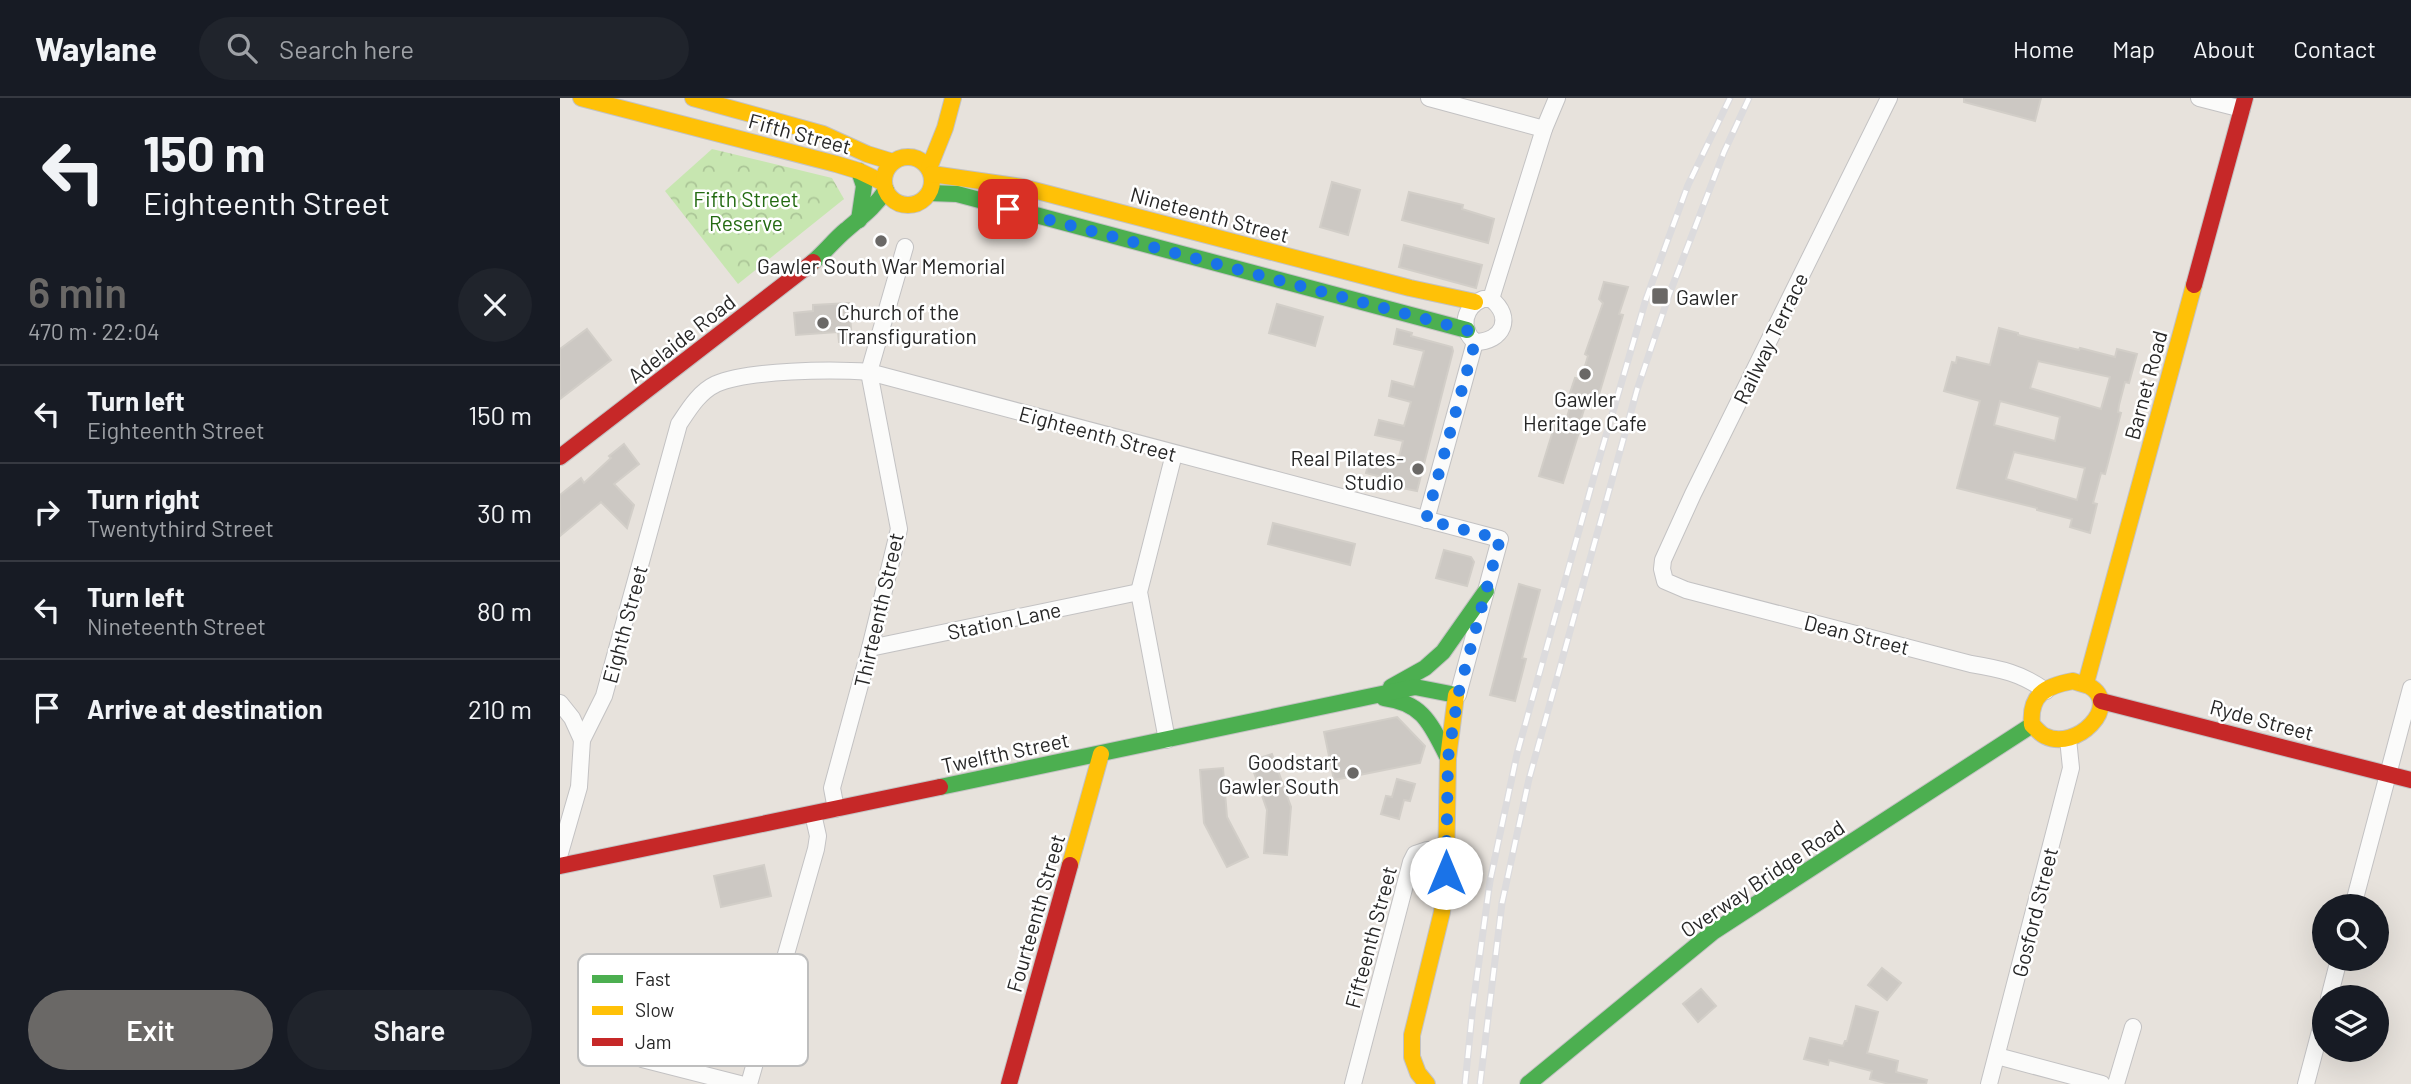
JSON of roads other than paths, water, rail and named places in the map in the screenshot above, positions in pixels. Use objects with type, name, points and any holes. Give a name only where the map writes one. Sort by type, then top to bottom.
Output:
[{"type":"main road","name":"Fifth Street","points":[[581,98],[859,171],[885,187]]},
{"type":"main road","name":"Fifth Street","points":[[693,98],[823,134],[867,154],[900,159]]},
{"type":"main road","points":[[939,98],[930,129],[887,168],[885,187],[889,196],[900,204],[918,204],[930,192],[933,183],[931,171],[953,98]]},
{"type":"main road","name":"Barnet Road","points":[[2085,683],[2244,104]]},
{"type":"main road","points":[[900,159],[920,159],[931,171]]},
{"type":"main road","points":[[859,171],[864,186],[859,220]]},
{"type":"main road","name":"Nineteenth Street","points":[[931,171],[1022,187],[1400,286],[1483,301]]},
{"type":"main road","name":"Adelaide Road","points":[[560,457],[827,251],[844,232],[875,207],[885,187]]},
{"type":"main road","points":[[930,192],[957,194],[1471,336]]},
{"type":"main road","name":"Adelaide Road","points":[[827,251],[855,239],[900,204]]},
{"type":"main road","points":[[1373,698],[1426,667],[1458,634],[1486,591]]},
{"type":"main road","points":[[2063,682],[2085,683],[2096,691],[2101,701],[2101,712],[2095,722],[2068,739],[2047,737],[2032,725],[2031,708],[2046,691],[2063,682]]},
{"type":"main road","name":"Twelfth Street","points":[[560,866],[1373,698],[1415,687],[1458,695]]},
{"type":"main road","points":[[1427,1084],[1418,1073],[1412,1057],[1412,1035],[1438,933],[1446,873],[1448,758],[1458,695]]},
{"type":"main road","points":[[1373,698],[1404,699],[1423,713],[1448,758]]},
{"type":"main road","name":"Ryde Street","points":[[2101,701],[2411,780]]},
{"type":"main road","name":"Overway Bridge Road","points":[[1528,1084],[1713,932],[2032,725]]},
{"type":"main road","name":"Fourteenth Street","points":[[1009,1084],[1101,754]]},
{"type":"street","points":[[1429,98],[1544,129]]},
{"type":"street","points":[[1426,520],[1471,336],[1466,315],[1483,301],[1557,98]]},
{"type":"street","name":"Railway Terrace","points":[[1665,581],[1662,569],[1664,560],[1693,495],[1889,98]]},
{"type":"street","points":[[2199,98],[2244,104]]},
{"type":"street","name":"Thirteenth Street","points":[[836,809],[832,788],[899,529],[869,372],[905,247]]},
{"type":"street","points":[[1471,336],[1491,340],[1502,326],[1500,308],[1483,301]]},
{"type":"street","name":"Eighteenth Street","points":[[697,397],[716,384],[750,376],[838,369],[869,372],[1500,539],[1486,591]]},
{"type":"street","name":"Eighth Street","points":[[560,853],[579,787],[582,740],[604,696],[679,424],[697,397]]},
{"type":"street","points":[[1167,740],[1139,592],[1174,454]]},
{"type":"street","name":"Dean Street","points":[[1665,581],[1686,590],[1971,664],[2002,669],[2028,678],[2046,691]]},
{"type":"street","points":[[1458,695],[1486,591]]},
{"type":"street","name":"Station Lane","points":[[870,648],[1139,592]]},
{"type":"street","points":[[2356,894],[2411,688]]},
{"type":"street","points":[[560,703],[572,718],[582,740]]},
{"type":"street","name":"Gosford Street","points":[[1989,1084],[2071,768],[2068,739]]},
{"type":"street","points":[[786,954],[816,849],[818,836],[813,814]]},
{"type":"street","name":"Fifteenth Street","points":[[1353,1084],[1411,862],[1415,854],[1427,850],[1447,850]]},
{"type":"street","points":[[2116,1084],[2133,1027]]},
{"type":"street","points":[[1997,1056],[2102,1084]]},
{"type":"street","points":[[2306,1084],[2312,1061]]},
{"type":"street","points":[[669,1066],[740,1084]]},
{"type":"street","points":[[749,1084],[754,1066]]},
{"type":"railway","points":[[1465,1084],[1490,881],[1517,754],[1646,299],[1688,185],[1730,98]]},
{"type":"railway","points":[[1480,1084],[1502,903],[1529,779],[1637,390],[1669,295],[1724,152],[1749,98]]},
{"type":"place","name":"Gawler South War Memorial","points":[[881,241]]},
{"type":"place","name":"Gawler","points":[[1660,296]]},
{"type":"place","name":"Church of the Transfiguration","points":[[823,323]]},
{"type":"place","name":"Gawler Heritage Cafe","points":[[1585,374]]},
{"type":"place","name":"Real Pilates- Studio","points":[[1418,469]]},
{"type":"place","name":"Goodstart Gawler South","points":[[1353,773]]},
{"type":"park label","name":"Fifth Street Reserve","points":[[746,210]]}]
